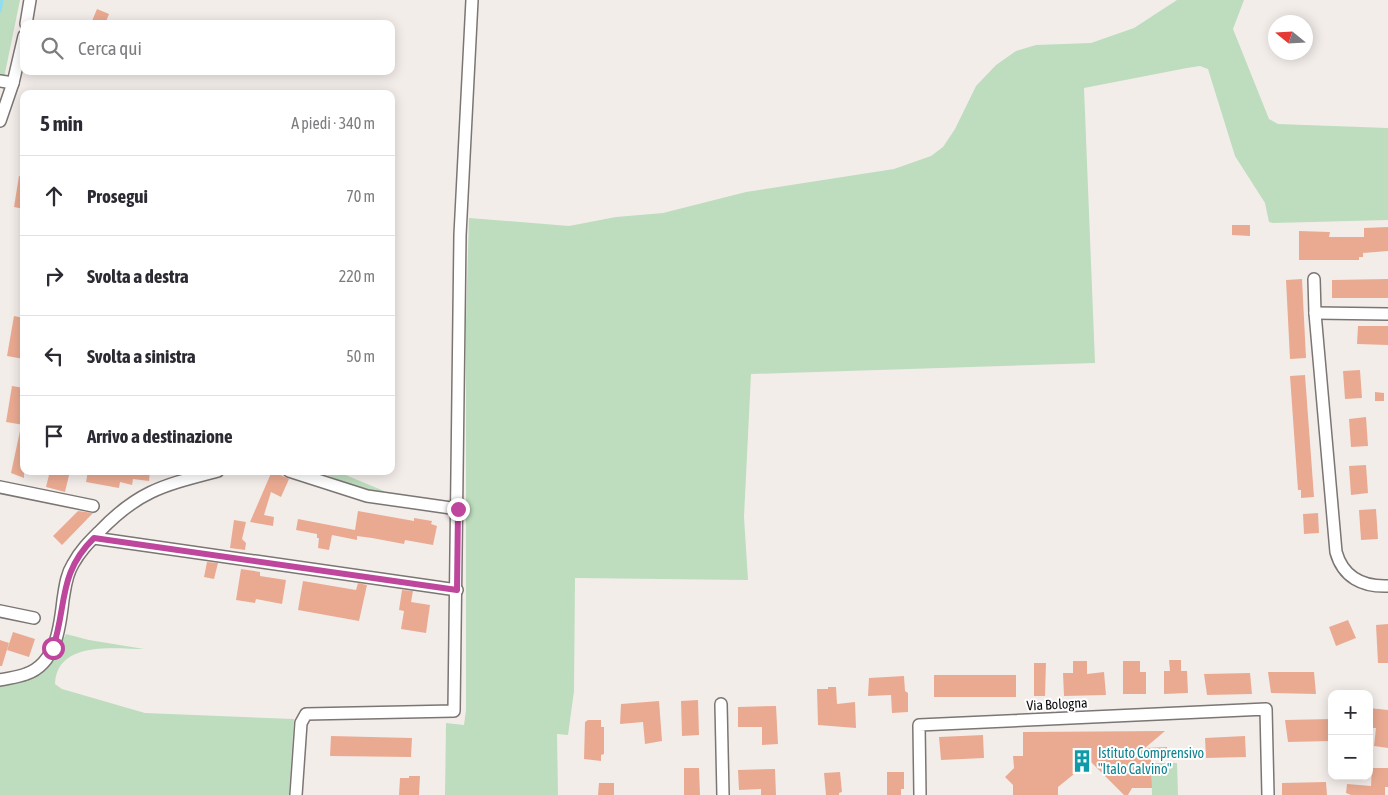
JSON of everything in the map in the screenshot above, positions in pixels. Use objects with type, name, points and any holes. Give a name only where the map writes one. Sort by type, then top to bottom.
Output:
[{"type":"street","points":[[27,20],[30,0]]},
{"type":"street","points":[[296,795],[301,723],[306,714],[454,712],[460,235],[472,0]]},
{"type":"street","points":[[0,121],[7,102],[5,82],[20,46]]},
{"type":"street","points":[[1314,279],[1315,313],[1336,552],[1340,564],[1356,580],[1367,584],[1388,586]]},
{"type":"street","points":[[1315,313],[1388,314]]},
{"type":"street","points":[[0,680],[28,674],[43,664],[59,628],[65,585],[71,566],[82,549],[114,516],[136,498],[165,485],[203,475]]},
{"type":"street","points":[[301,475],[367,496],[458,509]]},
{"type":"street","points":[[0,487],[93,506]]},
{"type":"street","points":[[94,538],[457,590]]},
{"type":"street","points":[[0,611],[34,618]]},
{"type":"street","points":[[721,704],[723,795]]},
{"type":"street","name":"Via Bologna","points":[[920,795],[919,725],[1266,709],[1268,795]]},
{"type":"green space","points":[[0,0],[20,0],[4,78],[0,77]]},
{"type":"green space","points":[[1177,0],[1244,0],[1233,29],[1269,119],[1278,124],[1388,128],[1388,220],[1269,222],[1265,203],[1235,156],[1208,69],[1200,66],[1084,88],[1095,363],[751,374],[744,517],[748,580],[575,578],[574,691],[568,735],[557,734],[558,795],[445,795],[446,723],[464,725],[466,710],[466,321],[469,218],[569,226],[616,217],[663,213],[746,192],[894,169],[931,156],[943,147],[955,129],[976,86],[996,65],[1016,51],[1036,45],[1091,43],[1134,28]]},
{"type":"green space","points":[[326,475],[346,475],[384,491],[383,493],[369,492]]},
{"type":"green space","points":[[66,634],[89,640],[144,649],[104,648],[76,654],[66,660],[58,670],[55,684],[62,689],[145,713],[294,719],[289,795],[0,795],[0,685],[24,679],[40,670],[53,655]]},
{"type":"green space","points":[[1151,763],[1177,763],[1178,795],[1152,795]]},
{"type":"building","points":[[97,9],[109,14],[107,20],[92,20]]},
{"type":"building","points":[[19,176],[20,176],[20,208],[14,207]]},
{"type":"building","points":[[1232,225],[1250,225],[1250,236],[1232,235]]},
{"type":"building","points":[[1388,227],[1388,251],[1363,253],[1363,257],[1359,257],[1359,260],[1299,260],[1299,231],[1330,232],[1329,237],[1364,237],[1364,228]]},
{"type":"building","points":[[1302,279],[1306,358],[1290,359],[1286,280]]},
{"type":"building","points":[[1388,279],[1388,298],[1332,298],[1332,280]]},
{"type":"building","points":[[14,316],[20,317],[20,358],[7,356]]},
{"type":"building","points":[[1358,326],[1388,326],[1388,345],[1357,344]]},
{"type":"building","points":[[1360,370],[1362,398],[1345,399],[1343,371]]},
{"type":"building","points":[[1305,375],[1314,497],[1301,498],[1301,490],[1298,490],[1290,376]]},
{"type":"building","points":[[12,386],[20,387],[20,424],[6,422]]},
{"type":"building","points":[[1375,392],[1384,393],[1384,401],[1375,401]]},
{"type":"building","points":[[1366,417],[1368,446],[1351,447],[1349,419]]},
{"type":"building","points":[[20,431],[20,475],[24,475],[24,478],[11,473]]},
{"type":"building","points":[[1366,465],[1368,493],[1351,495],[1349,466]]},
{"type":"building","points":[[49,475],[69,475],[65,492],[46,487]]},
{"type":"building","points":[[87,475],[150,475],[149,481],[133,479],[132,485],[120,482],[119,488],[86,482]]},
{"type":"building","points":[[270,475],[280,475],[289,479],[281,497],[271,492],[264,515],[274,517],[273,526],[250,522]]},
{"type":"building","points":[[1376,509],[1378,539],[1361,540],[1359,510]]},
{"type":"building","points":[[78,511],[93,513],[62,545],[53,536]]},
{"type":"building","points":[[358,511],[414,521],[414,518],[432,521],[431,524],[437,526],[433,545],[405,540],[404,544],[357,536],[357,540],[332,535],[329,550],[318,548],[319,538],[317,538],[317,534],[296,530],[298,519],[355,530]]},
{"type":"building","points":[[1318,513],[1319,533],[1304,534],[1303,514]]},
{"type":"building","points":[[234,520],[246,522],[242,539],[246,543],[245,550],[230,548]]},
{"type":"building","points":[[207,562],[218,563],[214,579],[204,577]]},
{"type":"building","points":[[241,569],[260,572],[260,576],[286,580],[282,604],[256,599],[255,603],[236,600]]},
{"type":"building","points":[[303,581],[356,590],[358,583],[367,585],[359,621],[298,610]]},
{"type":"building","points":[[402,590],[413,591],[411,602],[430,605],[426,633],[401,629],[404,611],[399,610]]},
{"type":"building","points":[[1348,620],[1356,638],[1336,646],[1329,627]]},
{"type":"building","points":[[1388,624],[1388,663],[1378,663],[1376,625]]},
{"type":"building","points":[[13,632],[35,639],[29,657],[7,650]]},
{"type":"building","points":[[0,640],[9,643],[2,666],[0,666]]},
{"type":"building","points":[[1169,660],[1181,660],[1181,671],[1187,671],[1188,693],[1164,694],[1164,671],[1170,671]]},
{"type":"building","points":[[1073,661],[1087,661],[1087,674],[1104,672],[1106,695],[1064,696],[1063,673],[1073,673]]},
{"type":"building","points":[[1123,661],[1140,661],[1140,672],[1146,672],[1146,694],[1123,694]]},
{"type":"building","points":[[1034,663],[1046,663],[1045,696],[1034,696]]},
{"type":"building","points":[[1268,672],[1314,672],[1316,694],[1271,693]]},
{"type":"building","points":[[1250,673],[1252,694],[1207,695],[1204,674]]},
{"type":"building","points":[[934,675],[1016,675],[1016,697],[934,697]]},
{"type":"building","points":[[904,676],[905,691],[908,693],[908,712],[892,713],[891,695],[868,696],[869,678]]},
{"type":"building","points":[[828,687],[836,687],[837,704],[855,702],[856,728],[818,725],[817,689],[828,689]]},
{"type":"building","points":[[698,700],[699,735],[682,736],[681,701]]},
{"type":"building","points":[[659,701],[662,741],[645,744],[643,722],[620,724],[621,704]]},
{"type":"building","points":[[776,706],[778,744],[762,745],[762,727],[738,727],[738,707]]},
{"type":"building","points":[[1373,708],[1388,710],[1388,748],[1374,746],[1376,728],[1373,728]]},
{"type":"building","points":[[1328,719],[1328,741],[1288,742],[1285,720]]},
{"type":"building","points":[[588,720],[601,720],[601,727],[604,727],[604,754],[601,755],[601,761],[584,759],[585,722]]},
{"type":"building","name":"Istituto Comprensivo \"Italo Calvino\"","points":[[1165,731],[1145,748],[1167,747],[1167,757],[1151,758],[1152,788],[1132,788],[1128,795],[1124,795],[1090,761],[1058,787],[1058,795],[1013,795],[1013,785],[1005,777],[1014,768],[1013,756],[1023,756],[1023,732]]},
{"type":"building","points":[[983,735],[984,758],[941,760],[939,737]]},
{"type":"building","points":[[331,736],[412,738],[411,757],[330,756]]},
{"type":"building","points":[[1245,736],[1246,757],[1206,758],[1205,738]]},
{"type":"building","points":[[684,768],[699,768],[700,795],[684,795]]},
{"type":"building","points":[[1373,768],[1388,768],[1388,787],[1385,787],[1385,795],[1351,795],[1346,793],[1347,784],[1371,786]]},
{"type":"building","points":[[775,769],[776,795],[761,795],[761,789],[739,790],[738,770]]},
{"type":"building","points":[[840,772],[842,792],[839,795],[826,795],[824,773]]},
{"type":"building","points":[[887,772],[904,772],[904,789],[901,789],[901,795],[887,795]]},
{"type":"building","points":[[409,776],[420,776],[419,795],[399,795],[400,778],[409,778]]},
{"type":"building","points":[[1326,782],[1327,795],[1282,795],[1282,783]]},
{"type":"building","points":[[599,783],[614,783],[614,795],[598,795]]},
{"type":"waterway","points":[[0,11],[2,0]]},
{"type":"place","name":"Istituto Comprensivo \"Italo Calvino\"","points":[[1082,761]]},
{"type":"route","points":[[53,648],[59,628],[65,585],[71,566],[82,549],[94,538],[457,590],[458,509]]}]
